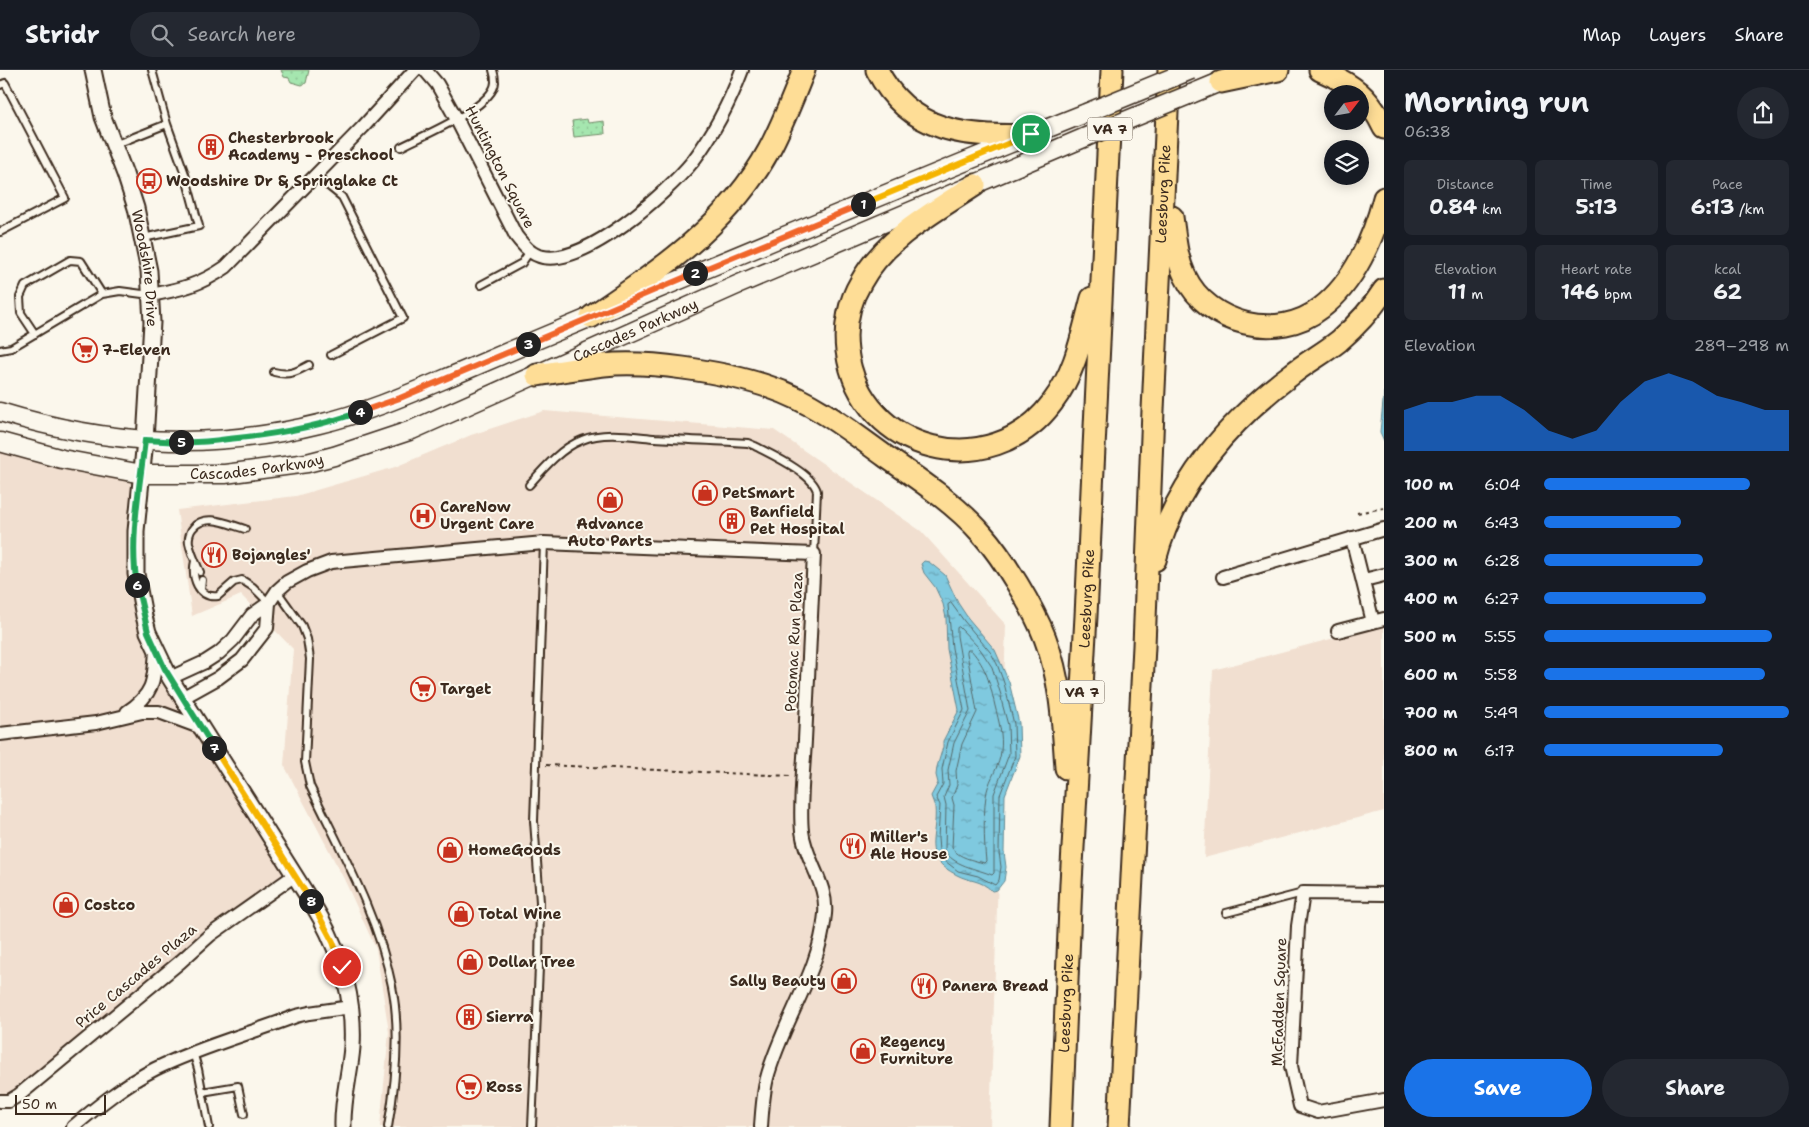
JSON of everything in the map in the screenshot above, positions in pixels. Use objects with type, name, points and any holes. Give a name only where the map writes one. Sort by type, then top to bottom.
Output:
[{"type":"highway","points":[[591,317],[675,259],[724,213],[753,176],[768,152],[780,129],[804,70]]},
{"type":"highway","points":[[877,70],[889,90],[907,109],[918,117],[942,128],[955,132],[979,135],[1031,134]]},
{"type":"highway","name":"Leesburg Pike","points":[[1119,1127],[1144,646],[1169,70]]},
{"type":"highway","points":[[1221,82],[1278,70]]},
{"type":"highway","points":[[1320,70],[1340,79],[1361,94],[1377,114],[1384,128]]},
{"type":"highway","name":"Leesburg Pike","points":[[1062,1127],[1071,882],[1086,616],[1102,256],[1111,118],[1111,74]]},
{"type":"highway","points":[[1164,155],[1176,250],[1185,278],[1202,300],[1213,309],[1237,322],[1251,325],[1272,326],[1298,320],[1322,308],[1349,278],[1368,244],[1384,198]]},
{"type":"highway","points":[[975,185],[907,230],[880,256],[861,281],[850,306],[846,332],[847,345],[856,384],[866,401],[879,416],[911,440],[936,448],[950,450],[976,449],[1014,437],[1036,422],[1053,402],[1074,365],[1102,256]]},
{"type":"highway","points":[[1144,646],[1147,592],[1157,554],[1169,517],[1192,477],[1214,448],[1252,406],[1294,372],[1339,341],[1358,323],[1384,290]]},
{"type":"highway","points":[[537,375],[616,364],[643,364],[722,374],[773,388],[834,419],[920,481],[982,534],[1020,589],[1044,636],[1053,661],[1063,717],[1071,882]]},
{"type":"main road","name":"Cascades Parkway","points":[[0,412],[76,432],[103,437],[186,442],[214,441],[268,434],[322,424],[400,398],[1031,134],[1191,70]]},
{"type":"main road","name":"Cascades Parkway","points":[[0,442],[62,459],[142,474],[225,474],[308,463],[360,449],[412,430],[737,285],[1249,70]]},
{"type":"street","name":"Woodshire Drive","points":[[93,70],[101,110],[125,174],[143,238],[149,270],[152,322],[145,440],[136,531],[136,574],[144,616],[156,650],[170,678],[295,875],[333,942],[349,989],[351,1007],[352,1047],[344,1100],[343,1127]]},
{"type":"street","points":[[151,295],[195,286],[226,267],[316,176],[415,70]]},
{"type":"street","name":"Huntington Square","points":[[425,70],[437,84],[456,118],[516,236],[530,251],[541,257],[554,258],[566,256],[607,236],[650,205],[678,178],[709,138],[724,112],[742,70]]},
{"type":"street","points":[[1223,577],[1384,528]]},
{"type":"street","points":[[1338,631],[1379,620],[1364,580],[1352,538]]},
{"type":"street","name":"Potomac Run Plaza","points":[[170,678],[205,662],[219,653],[252,615],[269,603],[277,591],[296,576],[331,562],[544,543],[814,554],[802,831],[822,888],[826,903],[825,916],[818,951],[774,1056],[767,1078],[763,1098],[761,1127]]},
{"type":"street","points":[[1364,580],[1384,575]]},
{"type":"street","name":"Potomac Run Plaza","points":[[182,698],[218,678],[242,660],[267,628],[269,603]]},
{"type":"street","points":[[119,717],[141,703],[152,686],[156,650]]},
{"type":"street","points":[[0,734],[96,723],[142,712],[159,712],[202,728]]},
{"type":"street","name":"Price Cascades Plaza","points":[[0,1101],[9,1101],[19,1095],[210,935],[295,875]]},
{"type":"street","points":[[1302,893],[1384,894]]},
{"type":"street","name":"McFadden Square","points":[[1302,893],[1298,926],[1291,1066],[1300,1106],[1318,1112],[1384,1100]]},
{"type":"street","points":[[75,1127],[98,1106],[130,1083],[192,1052],[296,1016],[351,1007]]},
{"type":"lane","points":[[143,238],[199,226],[185,174],[167,124],[152,70]]},
{"type":"lane","points":[[401,147],[475,109],[487,98],[495,83],[493,70]]},
{"type":"lane","points":[[0,85],[4,83],[65,198],[0,232]]},
{"type":"lane","points":[[114,145],[167,124]]},
{"type":"lane","points":[[316,176],[342,197],[403,318],[331,355]]},
{"type":"lane","points":[[481,285],[522,263],[530,251]]},
{"type":"lane","points":[[35,334],[22,313],[20,296],[25,286],[70,260],[81,261],[102,294]]},
{"type":"lane","points":[[0,350],[11,348],[102,294],[120,291],[151,295]]},
{"type":"lane","points":[[274,372],[292,374],[309,365]]},
{"type":"lane","points":[[529,485],[565,451],[582,440],[592,438],[626,436],[748,443],[813,482],[817,491],[814,554]]},
{"type":"lane","points":[[200,572],[189,540],[192,528],[198,523],[212,520],[245,529]]},
{"type":"lane","points":[[532,1127],[540,902],[534,821],[544,543]]},
{"type":"lane","points":[[195,561],[193,573],[195,584],[207,595],[218,596],[234,582],[242,580],[254,587],[269,603]]},
{"type":"lane","points":[[200,589],[202,580]]},
{"type":"lane","points":[[277,591],[302,626],[307,639],[310,659],[305,762],[310,786],[375,925],[392,988],[396,1018],[396,1048],[388,1127]]},
{"type":"lane","points":[[1226,913],[1302,893]]},
{"type":"lane","points":[[192,1052],[209,1127]]},
{"type":"lane","points":[[202,1092],[238,1086],[244,1114]]},
{"type":"path","points":[[1357,513],[1384,508]]},
{"type":"path","points":[[536,765],[803,776]]},
{"type":"shaded area","points":[[544,411],[774,430],[921,531],[1006,625],[990,1127],[380,1127],[389,1032],[376,949],[344,879],[284,765],[293,649],[241,595],[192,616],[177,510],[296,496],[395,467],[471,435]]},
{"type":"shaded area","points":[[0,442],[142,474],[136,531],[148,632],[295,875],[19,1095],[0,1101]]},
{"type":"shaded area","points":[[1384,625],[1384,811],[1204,858],[1213,670]]},
{"type":"green space","points":[[281,70],[309,70],[306,83],[302,85],[291,82],[289,78],[284,77]]},
{"type":"green space","points":[[587,119],[588,123],[604,121],[605,134],[574,137],[572,121]]},
{"type":"water","points":[[1384,392],[1384,441],[1380,432]]},
{"type":"water","points":[[924,561],[929,562],[945,575],[958,603],[968,618],[995,650],[1009,682],[1019,723],[1020,756],[1005,795],[1004,852],[1006,867],[1004,881],[997,890],[992,891],[983,884],[957,875],[945,868],[938,861],[934,853],[935,807],[931,796],[938,783],[936,775],[943,741],[959,710],[947,649],[946,618],[943,604],[935,587],[924,573],[921,564]]},
{"type":"place","name":"Chesterbrook Academy - Preschool","points":[[211,147]]},
{"type":"place","name":"Woodshire Dr & Springlake Ct","points":[[149,181]]},
{"type":"place","name":"7-Eleven","points":[[85,350]]},
{"type":"place","name":"PetSmart","points":[[705,493]]},
{"type":"place","name":"Advance Auto Parts","points":[[610,500]]},
{"type":"place","name":"CareNow Urgent Care","points":[[423,516]]},
{"type":"place","name":"Banfield Pet Hospital","points":[[732,521]]},
{"type":"place","name":"Bojangles'","points":[[214,555]]},
{"type":"place","name":"Target","points":[[423,689]]},
{"type":"place","name":"Miller's Ale House","points":[[853,846]]},
{"type":"place","name":"HomeGoods","points":[[450,850]]},
{"type":"place","name":"Costco","points":[[66,905]]},
{"type":"place","name":"Total Wine","points":[[461,914]]},
{"type":"place","name":"Dollar Tree","points":[[470,962]]},
{"type":"place","name":"Sally Beauty","points":[[844,981]]},
{"type":"place","name":"Panera Bread","points":[[924,986]]},
{"type":"place","name":"Sierra","points":[[469,1017]]},
{"type":"place","name":"Regency Furniture","points":[[863,1051]]},
{"type":"place","name":"Ross","points":[[469,1087]]},
{"type":"route","points":[[342,967],[333,942],[322,920],[170,678],[148,632],[136,574],[136,531],[145,440],[186,442],[241,438],[295,430],[348,416],[400,398],[1031,134]]}]
